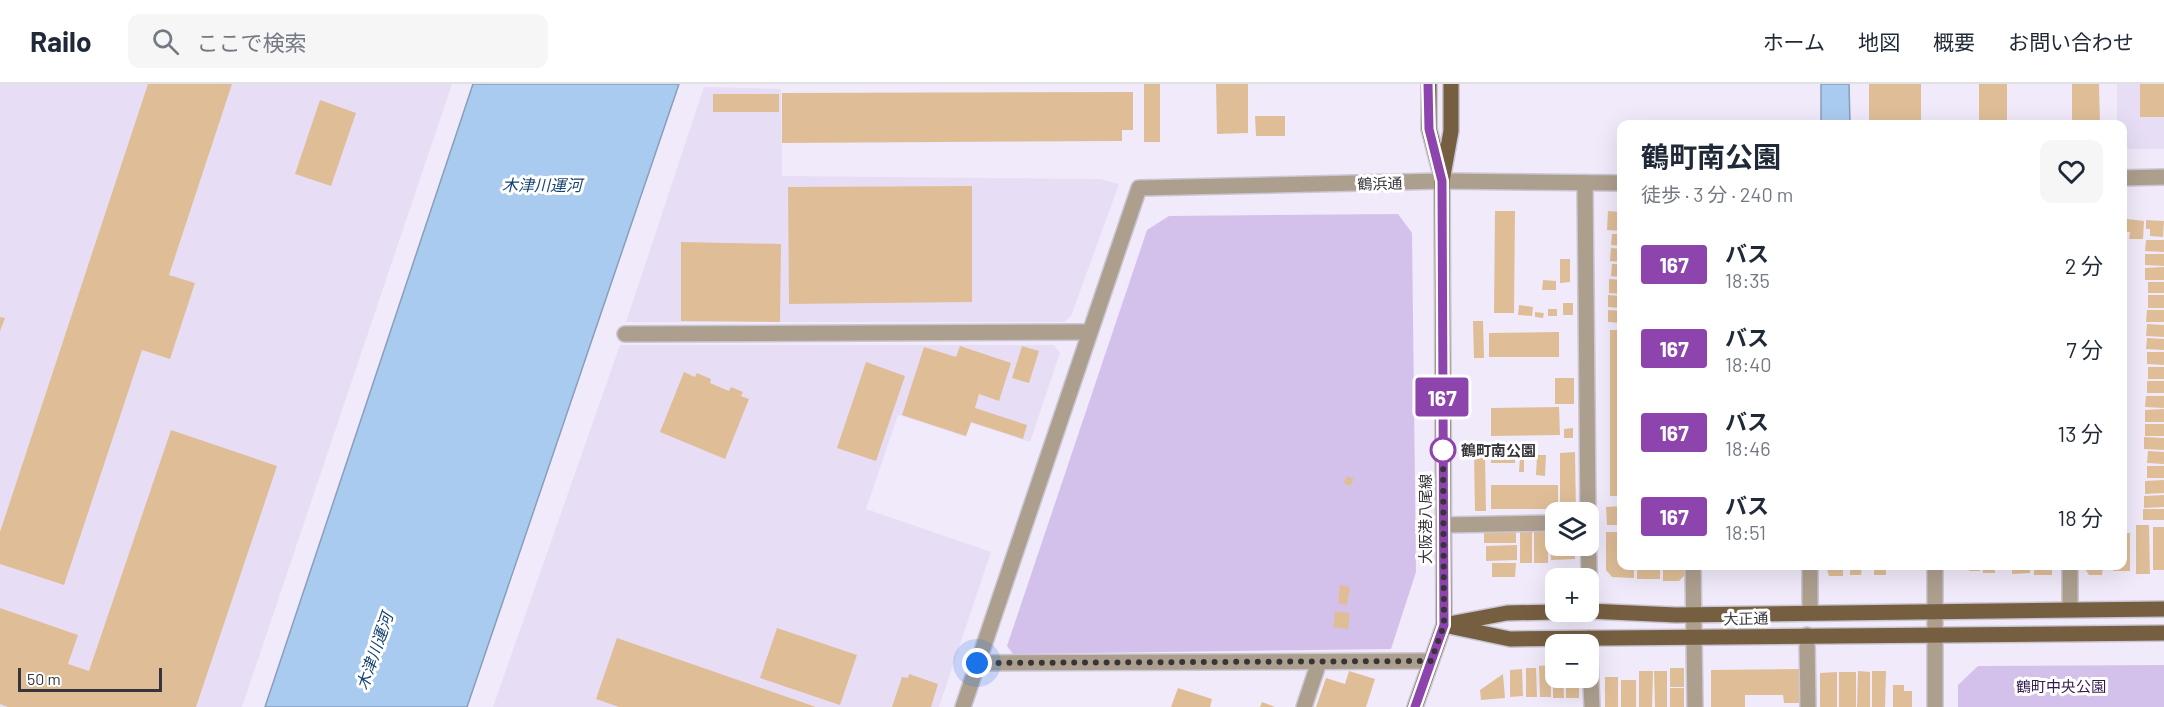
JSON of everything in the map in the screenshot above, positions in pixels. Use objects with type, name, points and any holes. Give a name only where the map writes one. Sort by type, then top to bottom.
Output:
[{"type":"main road","name":"大阪港八尾線","points":[[1428,84],[1429,129],[1442,181]]},
{"type":"main road","name":"大阪港八尾線","points":[[1415,707],[1444,625],[1442,181],[1451,131],[1451,84]]},
{"type":"main road","name":"大正通","points":[[1599,611],[1694,614],[2164,609]]},
{"type":"main road","points":[[1444,625],[1507,612],[1545,612]]},
{"type":"main road","name":"大正通","points":[[1444,625],[1510,639],[1545,639]]},
{"type":"main road","name":"大正通","points":[[1599,638],[2164,633]]},
{"type":"street","points":[[2127,178],[2164,177]]},
{"type":"street","name":"鶴浜通","points":[[1089,332],[1139,188],[1442,181],[1617,183]]},
{"type":"street","points":[[1585,183],[1588,502]]},
{"type":"street","points":[[625,334],[1089,332],[963,707]]},
{"type":"street","points":[[1444,525],[1545,523]]},
{"type":"street","points":[[1694,570],[1695,707]]},
{"type":"street","points":[[1809,570],[1810,611]]},
{"type":"street","points":[[1935,570],[1935,707]]},
{"type":"street","points":[[2070,570],[2070,609]]},
{"type":"street","points":[[1807,635],[1808,707]]},
{"type":"street","points":[[977,663],[1431,661]]},
{"type":"street","points":[[1304,707],[1319,662]]},
{"type":"street","points":[[1591,688],[1592,707]]},
{"type":"shaded area","points":[[0,84],[452,84],[242,707],[0,707]]},
{"type":"shaded area","points":[[2117,84],[2164,84],[2164,149],[2127,149],[2127,120],[2117,120]]},
{"type":"shaded area","points":[[704,87],[781,89],[782,176],[1100,179],[1119,184],[1071,316],[1064,322],[626,322]]},
{"type":"shaded area","points":[[620,345],[1054,345],[1060,353],[1030,442],[971,423],[966,437],[898,415],[866,509],[991,552],[939,707],[493,707]]},
{"type":"green space","points":[[1398,214],[1412,233],[1416,572],[1391,649],[1013,654],[1007,646],[1147,230],[1169,216]]},
{"type":"green space","name":"鶴町中央公園","points":[[2164,665],[2164,707],[1958,707],[1958,685],[1978,666]]},
{"type":"water","name":"木津川運河","points":[[473,84],[679,84],[467,707],[265,707]]},
{"type":"water","points":[[1821,84],[1849,84],[1850,120],[1821,120]]},
{"type":"building","points":[[148,84],[232,84],[169,275],[195,283],[170,359],[142,350],[64,585],[0,564],[0,532]]},
{"type":"building","points":[[1144,84],[1160,84],[1160,142],[1144,142]]},
{"type":"building","points":[[1216,84],[1248,84],[1248,133],[1217,134]]},
{"type":"building","points":[[1869,84],[1921,84],[1921,120],[1869,120]]},
{"type":"building","points":[[1979,84],[2007,84],[2007,120],[1979,120]]},
{"type":"building","points":[[2072,84],[2099,84],[2100,120],[2072,120]]},
{"type":"building","points":[[2140,84],[2164,84],[2164,117],[2140,117]]},
{"type":"building","points":[[1133,92],[1133,130],[1122,130],[1122,141],[782,143],[782,93]]},
{"type":"building","points":[[713,94],[779,94],[779,112],[713,112]]},
{"type":"building","points":[[320,100],[356,113],[331,186],[295,174]]},
{"type":"building","points":[[1255,116],[1285,116],[1285,136],[1256,136]]},
{"type":"building","points":[[972,186],[972,302],[789,304],[788,187]]},
{"type":"building","points":[[1495,211],[1515,211],[1514,313],[1494,313]]},
{"type":"building","points":[[1608,211],[1617,212],[1617,231],[1607,230]]},
{"type":"building","points":[[2127,219],[2144,221],[2143,239],[2129,239],[2130,232],[2127,232]]},
{"type":"building","points":[[2146,220],[2164,221],[2163,237],[2150,236],[2150,229],[2146,229]]},
{"type":"building","points":[[1612,234],[1617,234],[1617,246],[1611,245]]},
{"type":"building","points":[[2146,240],[2164,240],[2164,252],[2145,251]]},
{"type":"building","points":[[681,242],[781,244],[780,322],[681,321]]},
{"type":"building","points":[[1611,248],[1617,249],[1617,262],[1610,261]]},
{"type":"building","points":[[2145,254],[2164,254],[2164,266],[2145,265]]},
{"type":"building","points":[[1560,259],[1570,259],[1570,282],[1560,283]]},
{"type":"building","points":[[1612,264],[1617,264],[1617,277],[1611,276]]},
{"type":"building","points":[[2164,267],[2164,280],[2145,280],[2145,268]]},
{"type":"building","points":[[1609,279],[1617,280],[1617,294],[1609,293]]},
{"type":"building","points":[[1543,280],[1556,281],[1556,290],[1542,290]]},
{"type":"building","points":[[2148,282],[2164,282],[2164,293],[2148,293]]},
{"type":"building","points":[[1608,295],[1617,296],[1617,308],[1608,307]]},
{"type":"building","points":[[2148,295],[2164,295],[2164,308],[2148,308]]},
{"type":"building","points":[[1563,303],[1573,303],[1573,315],[1563,315]]},
{"type":"building","points":[[1519,305],[1533,307],[1532,316],[1518,315]]},
{"type":"building","points":[[1548,309],[1557,309],[1557,316],[1548,316]]},
{"type":"building","points":[[1608,310],[1617,311],[1617,323],[1608,322]]},
{"type":"building","points":[[2147,310],[2164,310],[2164,322],[2146,322]]},
{"type":"building","points":[[1535,312],[1544,313],[1543,318],[1535,317]]},
{"type":"building","points":[[0,317],[5,318],[0,331]]},
{"type":"building","points":[[1473,321],[1483,321],[1484,358],[1474,358]]},
{"type":"building","points":[[2147,324],[2164,325],[2164,337],[2146,336]]},
{"type":"building","points":[[1610,330],[1617,330],[1617,496],[1610,496]]},
{"type":"building","points":[[1559,332],[1559,357],[1489,357],[1489,333]]},
{"type":"building","points":[[2147,338],[2164,339],[2164,350],[2146,349]]},
{"type":"building","points":[[960,346],[1011,363],[999,401],[979,394],[975,408],[1027,425],[1023,439],[971,422],[966,436],[902,415],[924,347],[956,357]]},
{"type":"building","points":[[1022,346],[1039,351],[1029,383],[1012,378]]},
{"type":"building","points":[[2147,352],[2164,352],[2164,365],[2147,364]]},
{"type":"building","points":[[866,362],[905,376],[876,461],[837,448]]},
{"type":"building","points":[[2148,367],[2164,367],[2164,379],[2148,379]]},
{"type":"building","points":[[684,372],[695,377],[697,373],[711,379],[710,383],[729,391],[731,387],[743,392],[741,396],[749,399],[725,459],[660,432]]},
{"type":"building","points":[[1555,378],[1574,378],[1574,404],[1555,404]]},
{"type":"building","points":[[2147,381],[2164,381],[2164,393],[2147,393]]},
{"type":"building","points":[[2146,396],[2164,396],[2164,408],[2145,407]]},
{"type":"building","points":[[1559,407],[1560,435],[1491,436],[1491,408]]},
{"type":"building","points":[[2164,409],[2164,422],[2145,422],[2145,410]]},
{"type":"building","points":[[2145,424],[2164,424],[2164,436],[2145,436]]},
{"type":"building","points":[[1573,428],[1573,438],[1564,438],[1564,429]]},
{"type":"building","points":[[171,430],[277,466],[196,707],[8,707],[0,704],[0,608],[78,635],[68,664],[89,671]]},
{"type":"building","points":[[2144,437],[2164,438],[2164,450],[2144,449]]},
{"type":"building","points":[[2148,451],[2164,452],[2164,464],[2147,463]]},
{"type":"building","points":[[1575,452],[1576,502],[1560,502],[1560,453]]},
{"type":"building","points":[[1491,453],[1515,453],[1515,463],[1491,463]]},
{"type":"building","points":[[1474,455],[1485,455],[1486,511],[1475,511]]},
{"type":"building","points":[[1537,455],[1546,455],[1545,476],[1536,475]]},
{"type":"building","points":[[1520,458],[1524,458],[1524,472],[1519,472]]},
{"type":"building","points":[[2147,466],[2164,466],[2164,478],[2147,478]]},
{"type":"building","points":[[1347,476],[1354,479],[1350,486],[1343,483]]},
{"type":"building","points":[[2164,480],[2164,493],[2145,494],[2145,481]]},
{"type":"building","points":[[1491,485],[1558,485],[1558,502],[1545,502],[1545,509],[1491,509]]},
{"type":"building","points":[[2164,495],[2164,507],[2144,508],[2144,496]]},
{"type":"building","points":[[1617,506],[1617,525],[1607,525],[1606,507]]},
{"type":"building","points":[[2143,509],[2164,509],[2164,520],[2143,520]]},
{"type":"building","points":[[2136,525],[2149,525],[2150,574],[2136,574]]},
{"type":"building","points":[[2153,527],[2164,527],[2164,570],[2153,570]]},
{"type":"building","points":[[1484,529],[1516,529],[1516,543],[1484,543]]},
{"type":"building","points":[[1532,529],[1532,563],[1520,563],[1520,530]]},
{"type":"building","points":[[1534,529],[1545,529],[1545,556],[1548,556],[1548,563],[1534,563]]},
{"type":"building","points":[[1606,532],[1617,532],[1617,570],[1634,570],[1634,578],[1612,577],[1606,570]]},
{"type":"building","points":[[2127,533],[2130,533],[2130,571],[2113,571],[2127,570]]},
{"type":"building","points":[[1517,545],[1517,560],[1486,561],[1486,546]]},
{"type":"building","points":[[1551,556],[1575,556],[1575,559],[1551,560]]},
{"type":"building","points":[[1492,563],[1516,563],[1515,577],[1492,577]]},
{"type":"building","points":[[1637,570],[1660,570],[1660,579],[1637,579]]},
{"type":"building","points":[[1663,570],[1685,570],[1685,575],[1679,581],[1663,581]]},
{"type":"building","points":[[1827,570],[1843,570],[1843,576],[1829,576]]},
{"type":"building","points":[[1850,570],[1862,570],[1861,575],[1850,575]]},
{"type":"building","points":[[1874,570],[1886,570],[1886,575],[1874,575]]},
{"type":"building","points":[[1983,570],[1995,570],[1995,573],[1983,573]]},
{"type":"building","points":[[2012,570],[2030,570],[2030,573],[2012,574]]},
{"type":"building","points":[[2034,570],[2052,570],[2052,575],[2034,575]]},
{"type":"building","points":[[2086,570],[2103,570],[2102,575],[2089,575]]},
{"type":"building","points":[[1340,585],[1350,587],[1347,605],[1338,603]]},
{"type":"building","points":[[1335,611],[1350,613],[1348,629],[1333,627]]},
{"type":"building","points":[[777,628],[857,655],[840,705],[760,678]]},
{"type":"building","points":[[617,638],[816,707],[619,707],[596,699]]},
{"type":"building","points":[[1545,665],[1545,688],[1551,688],[1551,697],[1540,697],[1539,666]]},
{"type":"building","points":[[1526,668],[1536,668],[1537,697],[1526,697]]},
{"type":"building","points":[[1670,668],[1684,668],[1684,687],[1670,687]]},
{"type":"building","points":[[1522,669],[1523,696],[1510,697],[1510,670]]},
{"type":"building","points":[[1802,669],[1803,703],[1784,703],[1783,695],[1745,695],[1745,707],[1711,707],[1711,670]]},
{"type":"building","points":[[1349,671],[1375,679],[1366,707],[1316,707],[1326,678],[1345,684]]},
{"type":"building","points":[[1639,671],[1653,671],[1652,707],[1639,707]]},
{"type":"building","points":[[1654,671],[1667,671],[1667,707],[1655,707]]},
{"type":"building","points":[[1858,671],[1870,672],[1870,707],[1857,707]]},
{"type":"building","points":[[1872,671],[1886,671],[1885,707],[1872,707]]},
{"type":"building","points":[[1837,672],[1837,707],[1820,707],[1820,673]]},
{"type":"building","points":[[1839,672],[1856,672],[1856,707],[1839,707]]},
{"type":"building","points":[[909,674],[938,684],[931,707],[892,707],[902,677],[908,678]]},
{"type":"building","points":[[1503,674],[1505,698],[1481,700],[1480,690]]},
{"type":"building","points":[[1605,677],[1618,677],[1618,707],[1605,707]]},
{"type":"building","points":[[1621,680],[1636,680],[1636,707],[1621,707]]},
{"type":"building","points":[[1893,685],[1904,685],[1904,691],[1912,691],[1912,707],[1893,707]]},
{"type":"building","points":[[1178,688],[1212,699],[1210,707],[1171,707]]},
{"type":"building","points":[[1553,688],[1564,688],[1564,698],[1553,698]]},
{"type":"building","points":[[1566,688],[1579,688],[1579,698],[1566,698]]},
{"type":"building","points":[[1670,688],[1684,688],[1684,707],[1670,707]]},
{"type":"building","points":[[1262,702],[1275,707],[1260,707]]},
{"type":"bus line","name":"167","points":[[1415,707],[1444,625],[1442,181],[1429,129],[1428,84]]},
{"type":"place","name":"鶴町南公園","points":[[1443,450]]},
{"type":"route","points":[[977,663],[1431,661],[1444,625],[1443,446],[1443,450]]}]
